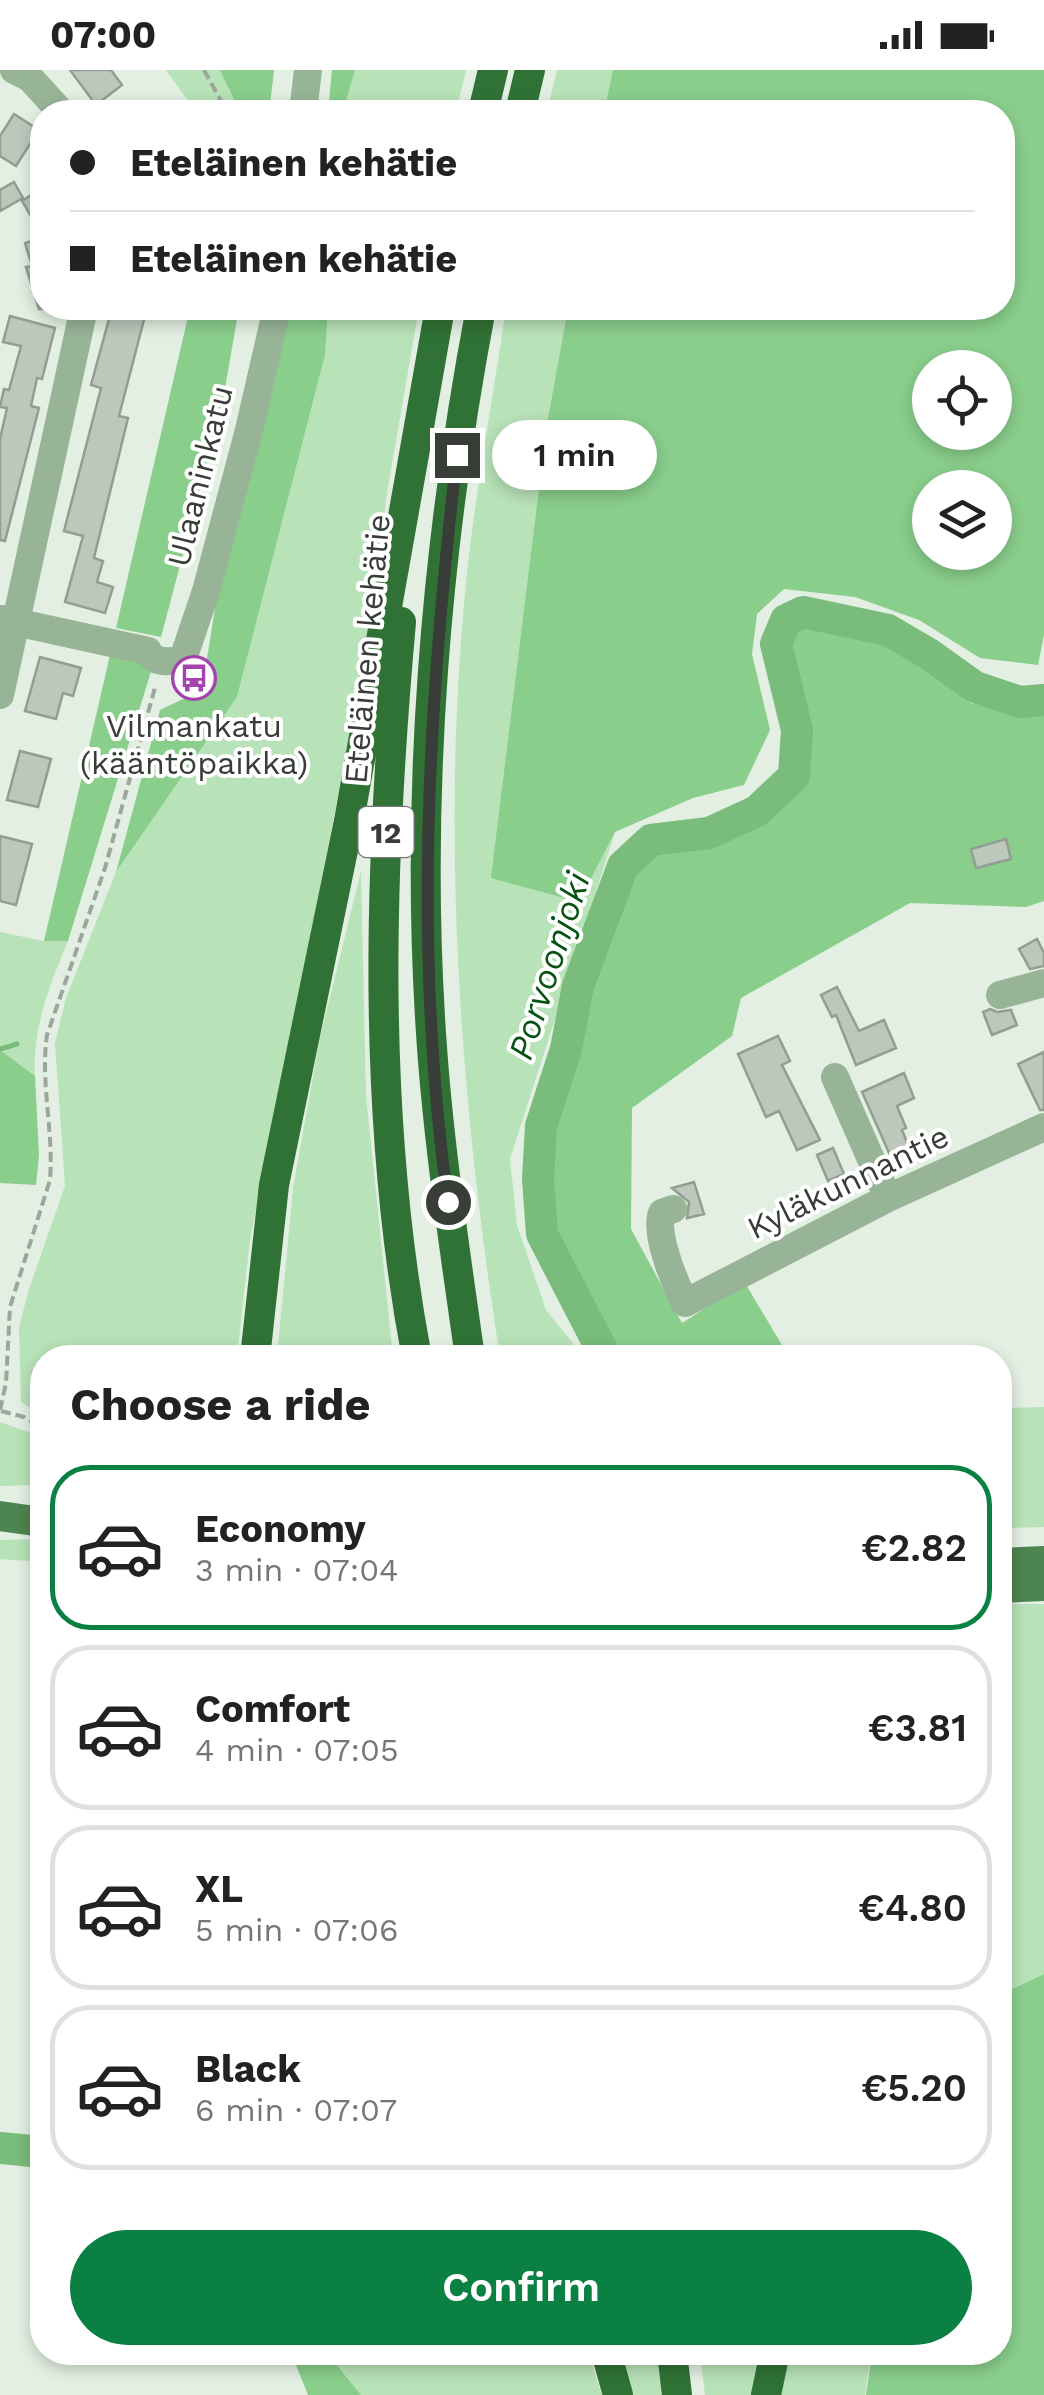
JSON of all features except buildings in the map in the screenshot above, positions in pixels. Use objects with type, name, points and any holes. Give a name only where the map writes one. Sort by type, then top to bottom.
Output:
[{"type":"highway","points":[[486,100],[493,70]]},
{"type":"highway","points":[[523,100],[530,70]]},
{"type":"highway","points":[[256,1345],[274,1184],[349,821],[440,320]]},
{"type":"highway","name":"Eteläinen kehätie","points":[[415,1345],[402,1259],[387,1096],[384,872],[404,600],[440,320]]},
{"type":"highway","name":"12","points":[[468,1345],[443,1164],[430,1032],[426,876],[440,600],[457,455],[479,320]]},
{"type":"highway","points":[[443,1164],[479,1345]]},
{"type":"highway","points":[[610,2365],[618,2395]]},
{"type":"highway","points":[[674,2365],[677,2395]]},
{"type":"highway","points":[[690,2365],[693,2395]]},
{"type":"highway","points":[[766,2395],[773,2365]]},
{"type":"main road","points":[[0,1516],[30,1513]]},
{"type":"main road","points":[[0,1516],[30,1520]]},
{"type":"main road","points":[[1012,1562],[1044,1561]]},
{"type":"main road","points":[[1012,1587],[1044,1586]]},
{"type":"street","points":[[14,70],[30,78],[50,100]]},
{"type":"street","points":[[304,100],[308,70]]},
{"type":"street","points":[[0,694],[8,621],[81,320]]},
{"type":"street","name":"Ulaaninkatu","points":[[165,657],[211,573],[273,320]]},
{"type":"street","points":[[8,621],[165,657]]},
{"type":"street","points":[[1000,995],[1044,982]]},
{"type":"street","points":[[835,1077],[888,1198]]},
{"type":"street","name":"Kyläkunnantie","points":[[674,1209],[662,1214],[658,1224],[685,1303],[888,1198],[1044,1128]]},
{"type":"path","points":[[204,70],[220,100]]},
{"type":"path","points":[[30,1421],[0,1410],[6,1384],[10,1307],[50,1180],[52,1158],[43,1057],[47,1035],[105,868],[165,657]]},
{"type":"green space","points":[[166,70],[274,70],[270,100],[187,100]]},
{"type":"green space","points":[[220,70],[274,70],[270,100],[234,100]]},
{"type":"green space","points":[[332,70],[355,70],[346,100],[329,100]]},
{"type":"green space","points":[[355,70],[466,70],[459,100],[346,100]]},
{"type":"green space","points":[[557,70],[613,70],[607,100],[550,100]]},
{"type":"green space","points":[[613,70],[1044,70],[1044,635],[1038,665],[980,658],[919,620],[855,597],[784,589],[757,614],[752,654],[770,730],[744,785],[693,798],[615,832],[579,902],[491,878],[547,423],[566,320],[1015,320],[1015,100],[607,100]]},
{"type":"green space","points":[[187,320],[237,320],[221,411],[161,637],[116,628]]},
{"type":"green space","points":[[286,320],[327,320],[325,355],[237,697],[116,872],[160,710],[202,690],[220,577]]},
{"type":"green space","points":[[327,320],[417,320],[387,493],[366,655],[250,1240],[238,1345],[30,1345],[30,1408],[21,1402],[19,1328],[65,1186],[55,1043],[66,998],[116,872],[237,697],[325,355]]},
{"type":"green space","points":[[504,320],[566,320],[547,423],[492,877],[579,902],[615,832],[510,1159],[517,1225],[546,1310],[574,1345],[498,1345],[486,1258],[464,1058],[455,856],[460,655],[473,524]]},
{"type":"green space","points":[[806,627],[889,645],[922,662],[970,703],[1025,716],[1044,715],[1044,901],[1026,907],[910,903],[741,998],[732,1036],[632,1108],[631,1229],[682,1323],[745,1283],[782,1345],[612,1345],[551,1222],[549,1169],[554,1126],[576,1052],[586,988],[633,873],[660,852],[712,843],[759,820],[801,785],[808,726],[786,642],[795,631]]},
{"type":"green space","points":[[110,655],[153,665],[68,941],[44,941]]},
{"type":"green space","points":[[361,871],[366,1095],[392,1345],[278,1345],[293,1188],[320,1038]]},
{"type":"green space","points":[[0,932],[44,941],[68,941],[39,1023],[35,1076],[0,1050]]},
{"type":"green space","points":[[0,1050],[35,1076],[39,1155],[36,1185],[0,1183]]},
{"type":"green space","points":[[1044,1407],[1044,1527],[1012,1528],[1012,1408]]},
{"type":"green space","points":[[0,1422],[30,1433],[30,1485],[0,1486]]},
{"type":"green space","points":[[30,1539],[30,1561],[0,1559],[0,1540]]},
{"type":"green space","points":[[1012,1604],[1044,1604],[1044,1974],[1012,1989]]},
{"type":"green space","points":[[1044,1974],[1044,2395],[866,2395],[870,2365],[1012,2365],[1012,1989]]},
{"type":"green space","points":[[296,2365],[337,2365],[361,2395],[308,2395]]},
{"type":"green space","points":[[338,2365],[592,2365],[602,2395],[361,2395]]},
{"type":"green space","points":[[624,2365],[662,2365],[664,2395],[633,2395]]},
{"type":"green space","points":[[701,2365],[762,2365],[756,2395],[705,2395]]},
{"type":"green space","points":[[786,2365],[869,2365],[865,2395],[781,2395]]},
{"type":"waterway","name":"Porvoonjoki","points":[[599,1345],[542,1234],[538,1179],[541,1126],[566,1049],[578,986],[623,866],[651,840],[709,833],[757,811],[794,776],[797,730],[776,644],[786,620],[803,612],[888,630],[975,687],[1020,702],[1044,700]]},
{"type":"waterway","points":[[0,1049],[17,1044]]},
{"type":"waterway","name":"Porvoonjoki","points":[[0,2148],[30,2151]]},
{"type":"place","name":"Vilmankatu (kääntöpaikka)","points":[[194,678]]},
{"type":"route","points":[[448,1202],[430,1032],[426,876],[431,722],[457,455]]}]
